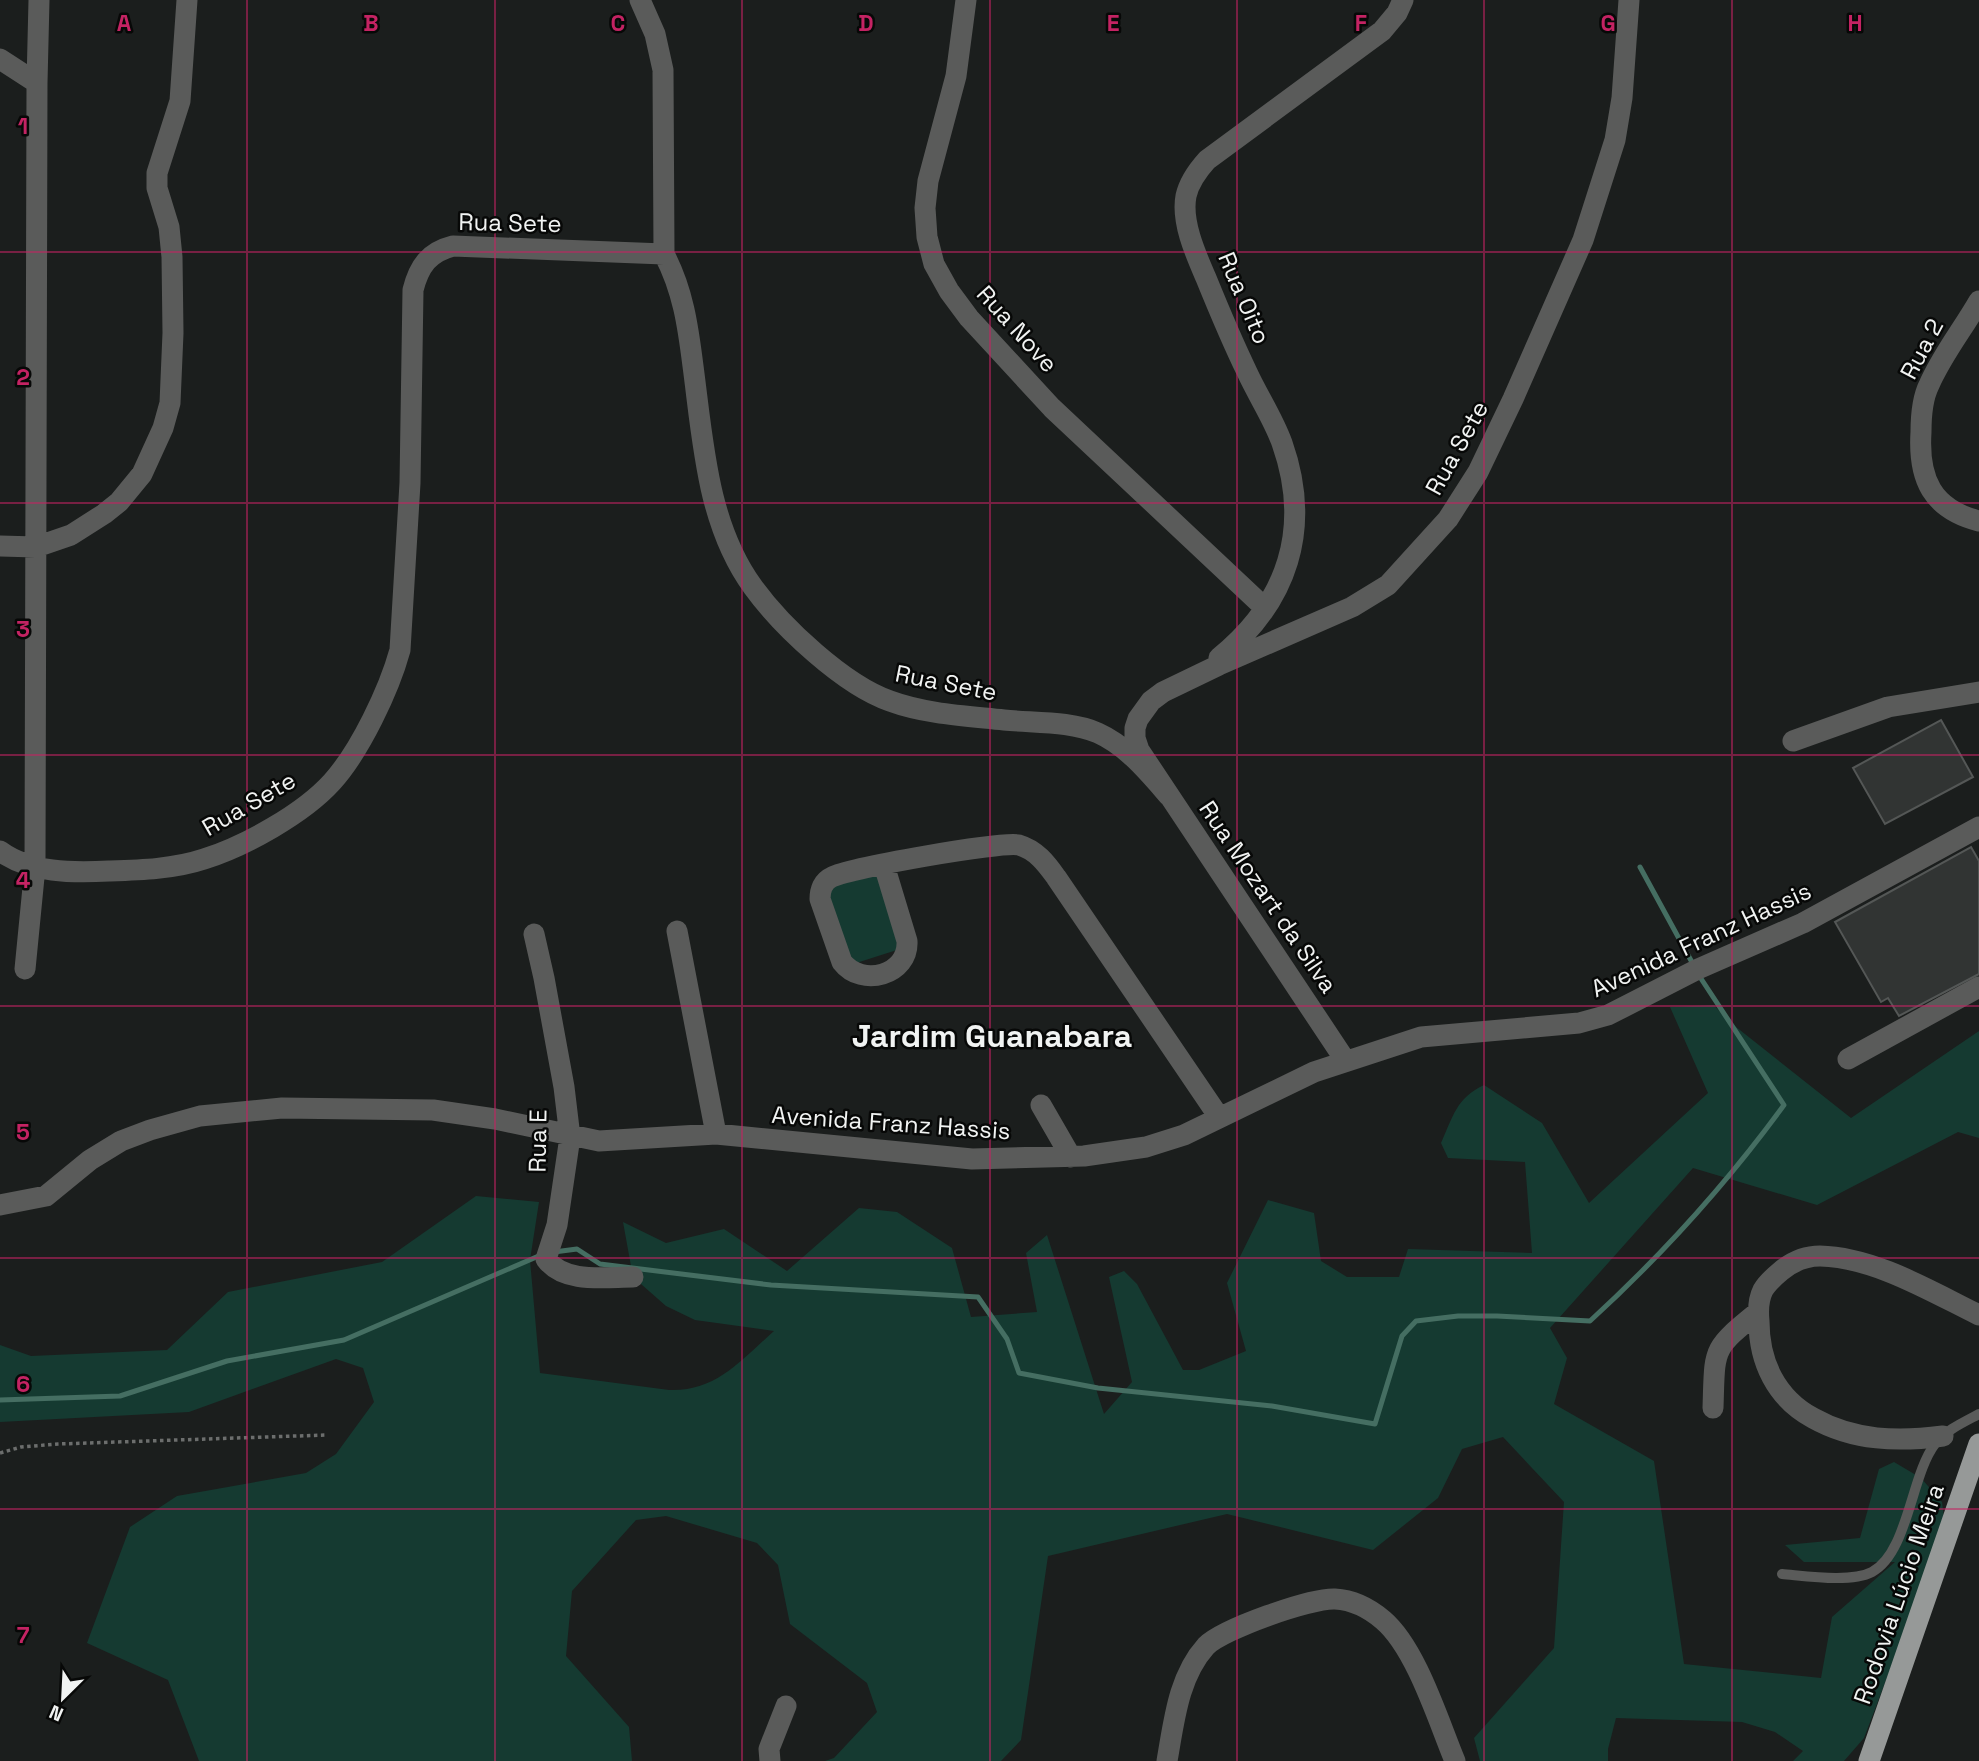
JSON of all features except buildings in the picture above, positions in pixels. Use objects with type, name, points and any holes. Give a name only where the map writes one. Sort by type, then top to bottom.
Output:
[{"type":"main road","name":"Rodovia Lúcio Meira","points":[[1868,1761],[1970,1487],[1979,1444]]},
{"type":"street","points":[[25,969],[35,867],[37,83],[40,0]]},
{"type":"street","points":[[0,546],[36,547],[87,526],[119,502],[142,474],[163,428],[171,391],[173,257],[169,227],[157,188],[157,173],[180,101],[187,0]]},
{"type":"street","points":[[640,0],[655,34],[663,70],[664,254]]},
{"type":"street","name":"Rua Nove","points":[[966,0],[956,76],[926,195],[927,237],[934,264],[968,318],[1052,408],[1265,608]]},
{"type":"street","name":"Rua Oito","points":[[1198,674],[1244,635],[1275,592],[1291,555],[1295,516],[1293,484],[1282,443],[1247,373],[1204,274],[1190,233],[1185,207],[1186,196],[1195,175],[1208,160],[1382,31],[1397,13],[1403,0]]},
{"type":"street","name":"Rua Sete","points":[[1147,762],[1135,738],[1138,719],[1151,701],[1198,674],[1352,607],[1388,585],[1448,519],[1478,472],[1583,240],[1615,140],[1623,86],[1629,0]]},
{"type":"street","points":[[0,59],[37,83]]},
{"type":"street","name":"Rua Sete","points":[[0,851],[35,867],[87,871],[133,871],[204,859],[242,844],[283,820],[331,783],[349,759],[382,698],[394,672],[400,650],[410,483],[412,302],[416,278],[426,260],[441,249],[453,246],[664,254],[675,274],[686,311],[701,427],[720,525],[754,589],[780,617],[835,668],[872,694],[891,702],[936,712],[1092,731],[1130,755],[1169,796]]},
{"type":"street","name":"Rua 2","points":[[1979,301],[1928,387],[1923,406],[1920,445],[1925,478],[1931,491],[1952,511],[1979,521]]},
{"type":"street","points":[[1793,741],[1888,707],[1979,692]]},
{"type":"street","name":"Rua Mozart da Silva","points":[[1147,762],[1345,1060]]},
{"type":"street","name":"Avenida Franz Hassis","points":[[0,1205],[46,1196],[90,1160],[121,1141],[174,1122],[282,1108],[433,1110],[495,1119],[570,1137],[617,1142],[716,1135],[960,1158],[1009,1159],[1120,1152],[1165,1143],[1314,1072],[1421,1037],[1578,1023],[1608,1015],[1698,969],[1803,923],[1979,827]]},
{"type":"street","points":[[884,865],[907,948],[904,958],[891,971],[872,976],[861,975],[848,969],[842,962],[820,899],[820,890],[827,879],[884,865],[1002,844],[1018,845],[1032,851],[1056,877],[1219,1117]]},
{"type":"street","points":[[677,931],[716,1135]]},
{"type":"street","name":"Rua E","points":[[534,934],[564,1087],[570,1137],[555,1233],[546,1259],[550,1264],[575,1275],[591,1278],[633,1277]]},
{"type":"street","points":[[1848,1059],[1979,987]]},
{"type":"street","points":[[1041,1105],[1071,1157]]},
{"type":"street","points":[[1943,1436],[1901,1440],[1874,1438],[1850,1433],[1811,1417],[1782,1393],[1771,1378],[1763,1359],[1758,1312],[1763,1290],[1788,1265],[1804,1257],[1821,1256],[1868,1264],[1979,1315]]},
{"type":"street","points":[[1713,1408],[1714,1364],[1720,1346],[1758,1312]]},
{"type":"street","points":[[1167,1761],[1175,1711],[1183,1685],[1207,1645],[1231,1631],[1288,1609],[1333,1599],[1368,1608],[1385,1622],[1401,1641],[1424,1685],[1455,1761]]},
{"type":"street","points":[[770,1761],[769,1749],[786,1706]]},
{"type":"lane","points":[[1782,1574],[1850,1577],[1871,1573],[1886,1561],[1899,1536],[1930,1451],[1943,1436],[1979,1414]]},
{"type":"path","points":[[0,1453],[21,1447],[58,1444],[326,1435]]},
{"type":"green space","points":[[876,872],[900,949],[850,965],[826,888]]},
{"type":"green space","points":[[1714,1005],[1726,1019],[1851,1118],[1979,1031],[1979,1138],[1958,1132],[1817,1205],[1693,1168],[1550,1328],[1567,1358],[1554,1404],[1654,1461],[1684,1664],[1821,1678],[1832,1617],[1895,1562],[1804,1562],[1785,1545],[1860,1538],[1879,1469],[1894,1462],[1921,1478],[1942,1502],[1945,1525],[1864,1738],[1844,1761],[1793,1761],[1803,1751],[1775,1732],[1742,1722],[1616,1718],[1608,1749],[1608,1761],[1480,1761],[1474,1738],[1554,1648],[1564,1502],[1503,1437],[1462,1449],[1438,1498],[1373,1550],[1227,1514],[1048,1556],[1021,1740],[1001,1761],[825,1761],[834,1758],[877,1712],[867,1683],[790,1624],[778,1565],[757,1543],[666,1516],[636,1520],[572,1591],[566,1656],[629,1727],[632,1761],[199,1761],[168,1680],[87,1643],[130,1527],[177,1496],[306,1473],[336,1454],[374,1402],[363,1368],[336,1359],[189,1412],[0,1422],[0,1345],[31,1356],[167,1350],[228,1292],[382,1262],[476,1196],[539,1202],[530,1260],[540,1373],[669,1390],[701,1386],[714,1380],[739,1363],[774,1331],[695,1320],[666,1306],[633,1277],[623,1222],[666,1243],[724,1229],[787,1271],[859,1208],[897,1212],[952,1248],[971,1317],[1037,1312],[1026,1253],[1047,1235],[1104,1414],[1132,1382],[1109,1277],[1124,1271],[1137,1284],[1183,1370],[1199,1370],[1246,1351],[1227,1283],[1268,1200],[1314,1213],[1321,1261],[1347,1277],[1399,1277],[1408,1249],[1532,1253],[1525,1162],[1448,1158],[1441,1143],[1461,1102],[1484,1085],[1542,1123],[1589,1203],[1708,1093],[1670,1007]]},
{"type":"waterway","points":[[1640,867],[1694,966]]},
{"type":"waterway","points":[[554,1252],[577,1249],[600,1264],[771,1285],[978,1297],[1007,1339],[1019,1373],[1098,1388],[1272,1406],[1375,1424],[1402,1336],[1416,1321],[1458,1316],[1590,1321],[1692,1218],[1740,1163],[1784,1105],[1698,974]]},
{"type":"waterway","points":[[0,1400],[120,1396],[227,1361],[344,1340],[541,1255]]},
{"type":"district","name":"Jardim Guanabara","points":[[992,1036]]}]
